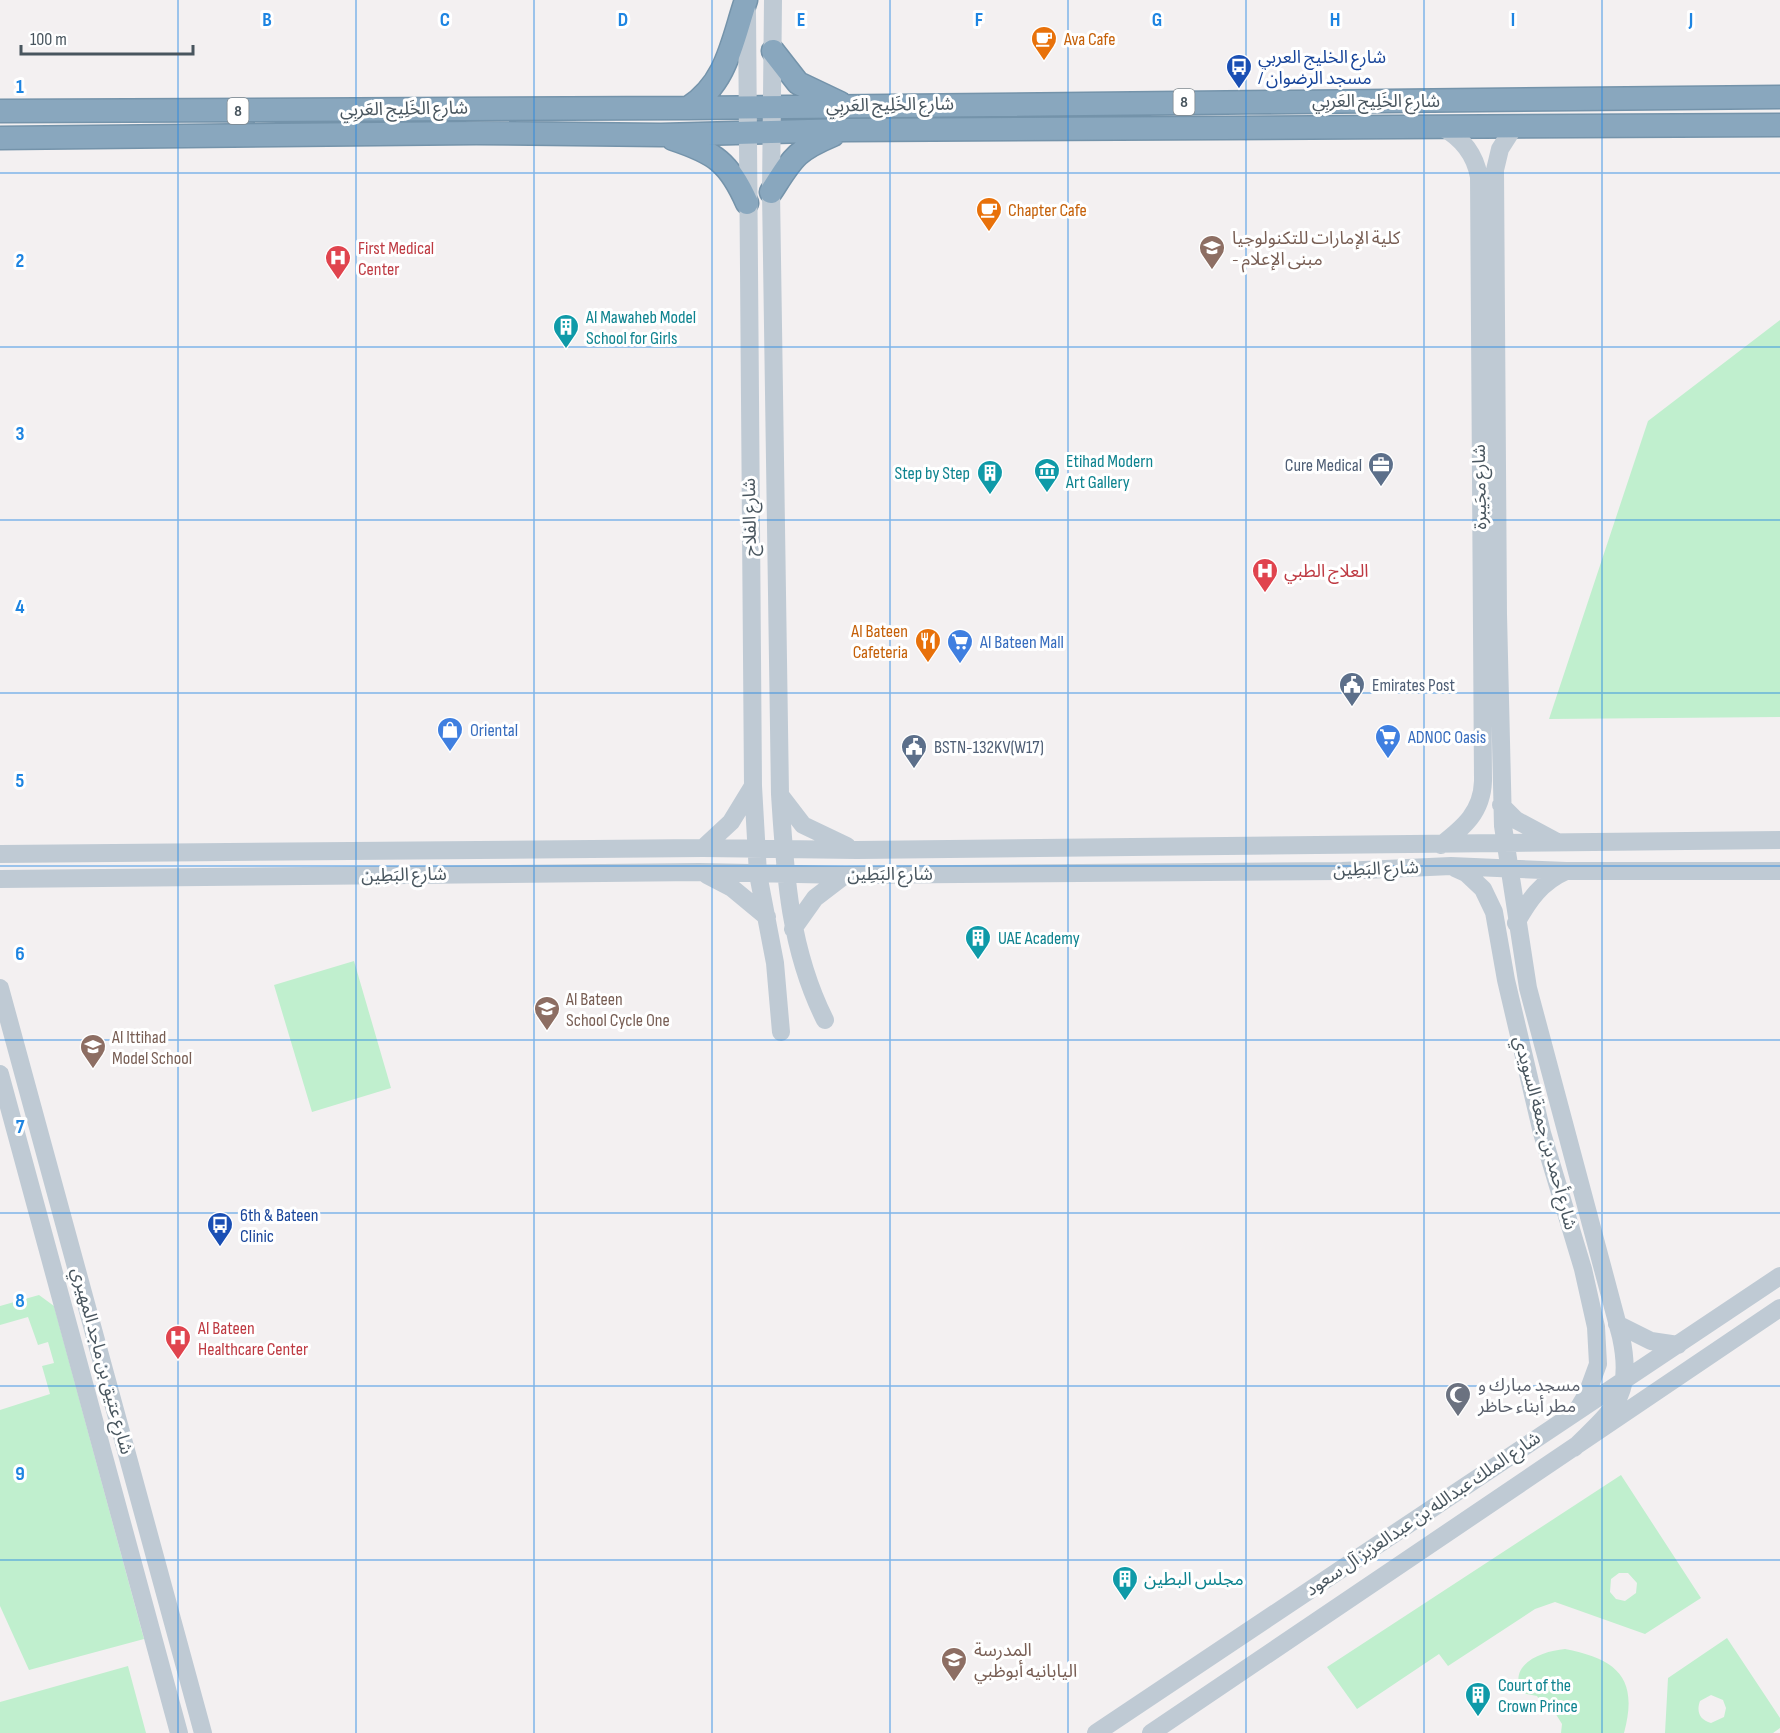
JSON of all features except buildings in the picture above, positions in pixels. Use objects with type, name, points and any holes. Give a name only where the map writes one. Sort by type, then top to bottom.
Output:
[{"type":"highway","points":[[688,108],[707,94],[719,79],[746,0]]},
{"type":"highway","points":[[773,51],[803,87],[847,106]]},
{"type":"highway","name":"شارع الخَلِيج العَربِي","points":[[0,111],[688,108],[1780,97]]},
{"type":"highway","name":"شارع الخَلِيج العَربِي","points":[[0,138],[476,133],[661,135],[846,130],[1780,125]]},
{"type":"highway","points":[[771,192],[801,150],[846,130]]},
{"type":"highway","points":[[661,135],[693,146],[727,166],[735,176],[747,203]]},
{"type":"main road","name":"شارع الفلاح","points":[[746,0],[753,786],[758,873],[778,986],[781,1032]]},
{"type":"main road","name":"شارع الفلاح","points":[[773,0],[771,192],[780,794],[785,874],[793,930],[802,967],[825,1020]]},
{"type":"main road","name":"شارع مجَيبرة","points":[[1441,845],[1466,825],[1474,814],[1483,781],[1479,177],[1474,158],[1466,146],[1442,127]]},
{"type":"main road","name":"شارع مجَيبرة","points":[[1509,868],[1501,805],[1495,170],[1500,149],[1514,127]]},
{"type":"main road","points":[[702,848],[731,822],[753,786]]},
{"type":"main road","points":[[780,794],[790,812],[810,830],[857,850]]},
{"type":"main road","points":[[1501,805],[1516,820],[1559,843]]},
{"type":"main road","name":"شارع البَطِين","points":[[0,854],[702,848],[857,850],[1780,840]]},
{"type":"main road","name":"شارع البَطِين","points":[[1,880],[699,872],[845,875],[1332,871],[1451,866],[1566,872],[1780,870]]},
{"type":"main road","name":"شارع أحمد بن جمعة السويدي","points":[[1451,866],[1466,873],[1483,888],[1491,902],[1506,980],[1542,1133],[1583,1269],[1598,1338],[1598,1364],[1594,1378],[1575,1413]]},
{"type":"main road","name":"شارع أحمد بن جمعة السويدي","points":[[1509,868],[1516,924],[1528,988],[1567,1143],[1617,1324],[1624,1352],[1626,1379]]},
{"type":"main road","points":[[699,872],[732,888],[766,916]]},
{"type":"main road","points":[[1496,926],[1509,922],[1516,924],[1529,900],[1541,886],[1566,872]]},
{"type":"main road","points":[[793,930],[815,898],[845,875]]},
{"type":"main road","name":"شارع عتيق بن ماجد المهيري","points":[[0,988],[203,1733]]},
{"type":"main road","name":"شارع عتيق بن ماجد المهيري","points":[[0,1074],[179,1733]]},
{"type":"main road","points":[[1542,1133],[1553,1134],[1567,1143]]},
{"type":"main road","name":"شارع الملك عبدالله بن عبدالعزيز آل سعود","points":[[1096,1733],[1780,1276]]},
{"type":"main road","name":"شارع الملك عبدالله بن عبدالعزيز آل سعود","points":[[1151,1733],[1780,1308]]},
{"type":"main road","points":[[1755,1326],[1780,1315]]},
{"type":"main road","points":[[1617,1324],[1651,1341],[1678,1345]]},
{"type":"main road","points":[[1574,1448],[1614,1405],[1626,1379]]},
{"type":"main road","points":[[136,1577],[159,1572]]},
{"type":"main road","points":[[155,1644],[165,1637],[178,1639]]},
{"type":"green space","points":[[1780,320],[1780,717],[1549,719],[1648,421]]},
{"type":"green space","points":[[354,961],[391,1088],[312,1112],[274,985]]},
{"type":"green space","points":[[39,1295],[54,1306],[144,1639],[29,1670],[0,1606],[0,1410],[50,1394],[42,1366],[54,1363],[48,1342],[38,1345],[28,1317],[0,1325],[0,1306]]},
{"type":"green space","points":[[1621,1475],[1701,1598],[1645,1634],[1555,1602],[1535,1609],[1448,1666],[1439,1654],[1357,1709],[1327,1667]],"holes":[[[1619,1573],[1628,1573],[1637,1583],[1636,1593],[1625,1601],[1616,1599],[1610,1592],[1611,1579]]]},
{"type":"green space","points":[[1727,1638],[1780,1718],[1780,1728],[1773,1733],[1665,1733],[1668,1678]],"holes":[[[1711,1695],[1723,1700],[1726,1708],[1724,1717],[1711,1723],[1702,1718],[1698,1709],[1700,1701]]]},
{"type":"green space","points":[[1565,1649],[1598,1659],[1610,1665],[1620,1674],[1626,1685],[1628,1698],[1628,1714],[1624,1733],[1561,1733],[1562,1724],[1552,1708],[1543,1706],[1537,1696],[1522,1693],[1519,1674],[1523,1667],[1537,1656]]},
{"type":"green space","points":[[128,1666],[146,1733],[0,1733],[0,1702]]},
{"type":"place","name":"Ava Cafe","points":[[1044,62]]},
{"type":"place","name":"شارع الخليج العربي / مسجد الرضوان","points":[[1239,90]]},
{"type":"place","name":"Chapter Cafe","points":[[989,233]]},
{"type":"place","name":"كلية الإمارات للتكنولوجيا - مبنى الإعلام","points":[[1212,271]]},
{"type":"place","name":"First Medical Center","points":[[338,281]]},
{"type":"place","name":"Al Mawaheb Model School for Girls","points":[[566,350]]},
{"type":"place","name":"Cure Medical","points":[[1381,488]]},
{"type":"place","name":"Etihad Modern Art Gallery","points":[[1047,494]]},
{"type":"place","name":"Step by Step","points":[[990,496]]},
{"type":"place","name":"العلاج الطبي","points":[[1265,594]]},
{"type":"place","name":"Al Bateen Cafeteria","points":[[928,664]]},
{"type":"place","name":"Al Bateen Mall","points":[[960,665]]},
{"type":"place","name":"Emirates Post","points":[[1352,708]]},
{"type":"place","name":"Oriental","points":[[450,753]]},
{"type":"place","name":"ADNOC Oasis","points":[[1388,760]]},
{"type":"place","name":"BSTN-132KV(W17)","points":[[914,770]]},
{"type":"place","name":"UAE Academy","points":[[978,961]]},
{"type":"place","name":"Al Bateen School Cycle One","points":[[547,1032]]},
{"type":"place","name":"Al Ittihad Model School","points":[[93,1070]]},
{"type":"place","name":"6th & Bateen Clinic","points":[[220,1248]]},
{"type":"place","name":"Al Bateen Healthcare Center","points":[[178,1361]]},
{"type":"place","name":"مسجد مبارك و مطر أبناء حاظر","points":[[1458,1418]]},
{"type":"place","name":"مجلس البطين","points":[[1125,1602]]},
{"type":"place","name":"المدرسة اليابانيه أبوظبي","points":[[954,1683]]},
{"type":"place","name":"Court of the Crown Prince","points":[[1478,1718]]}]
